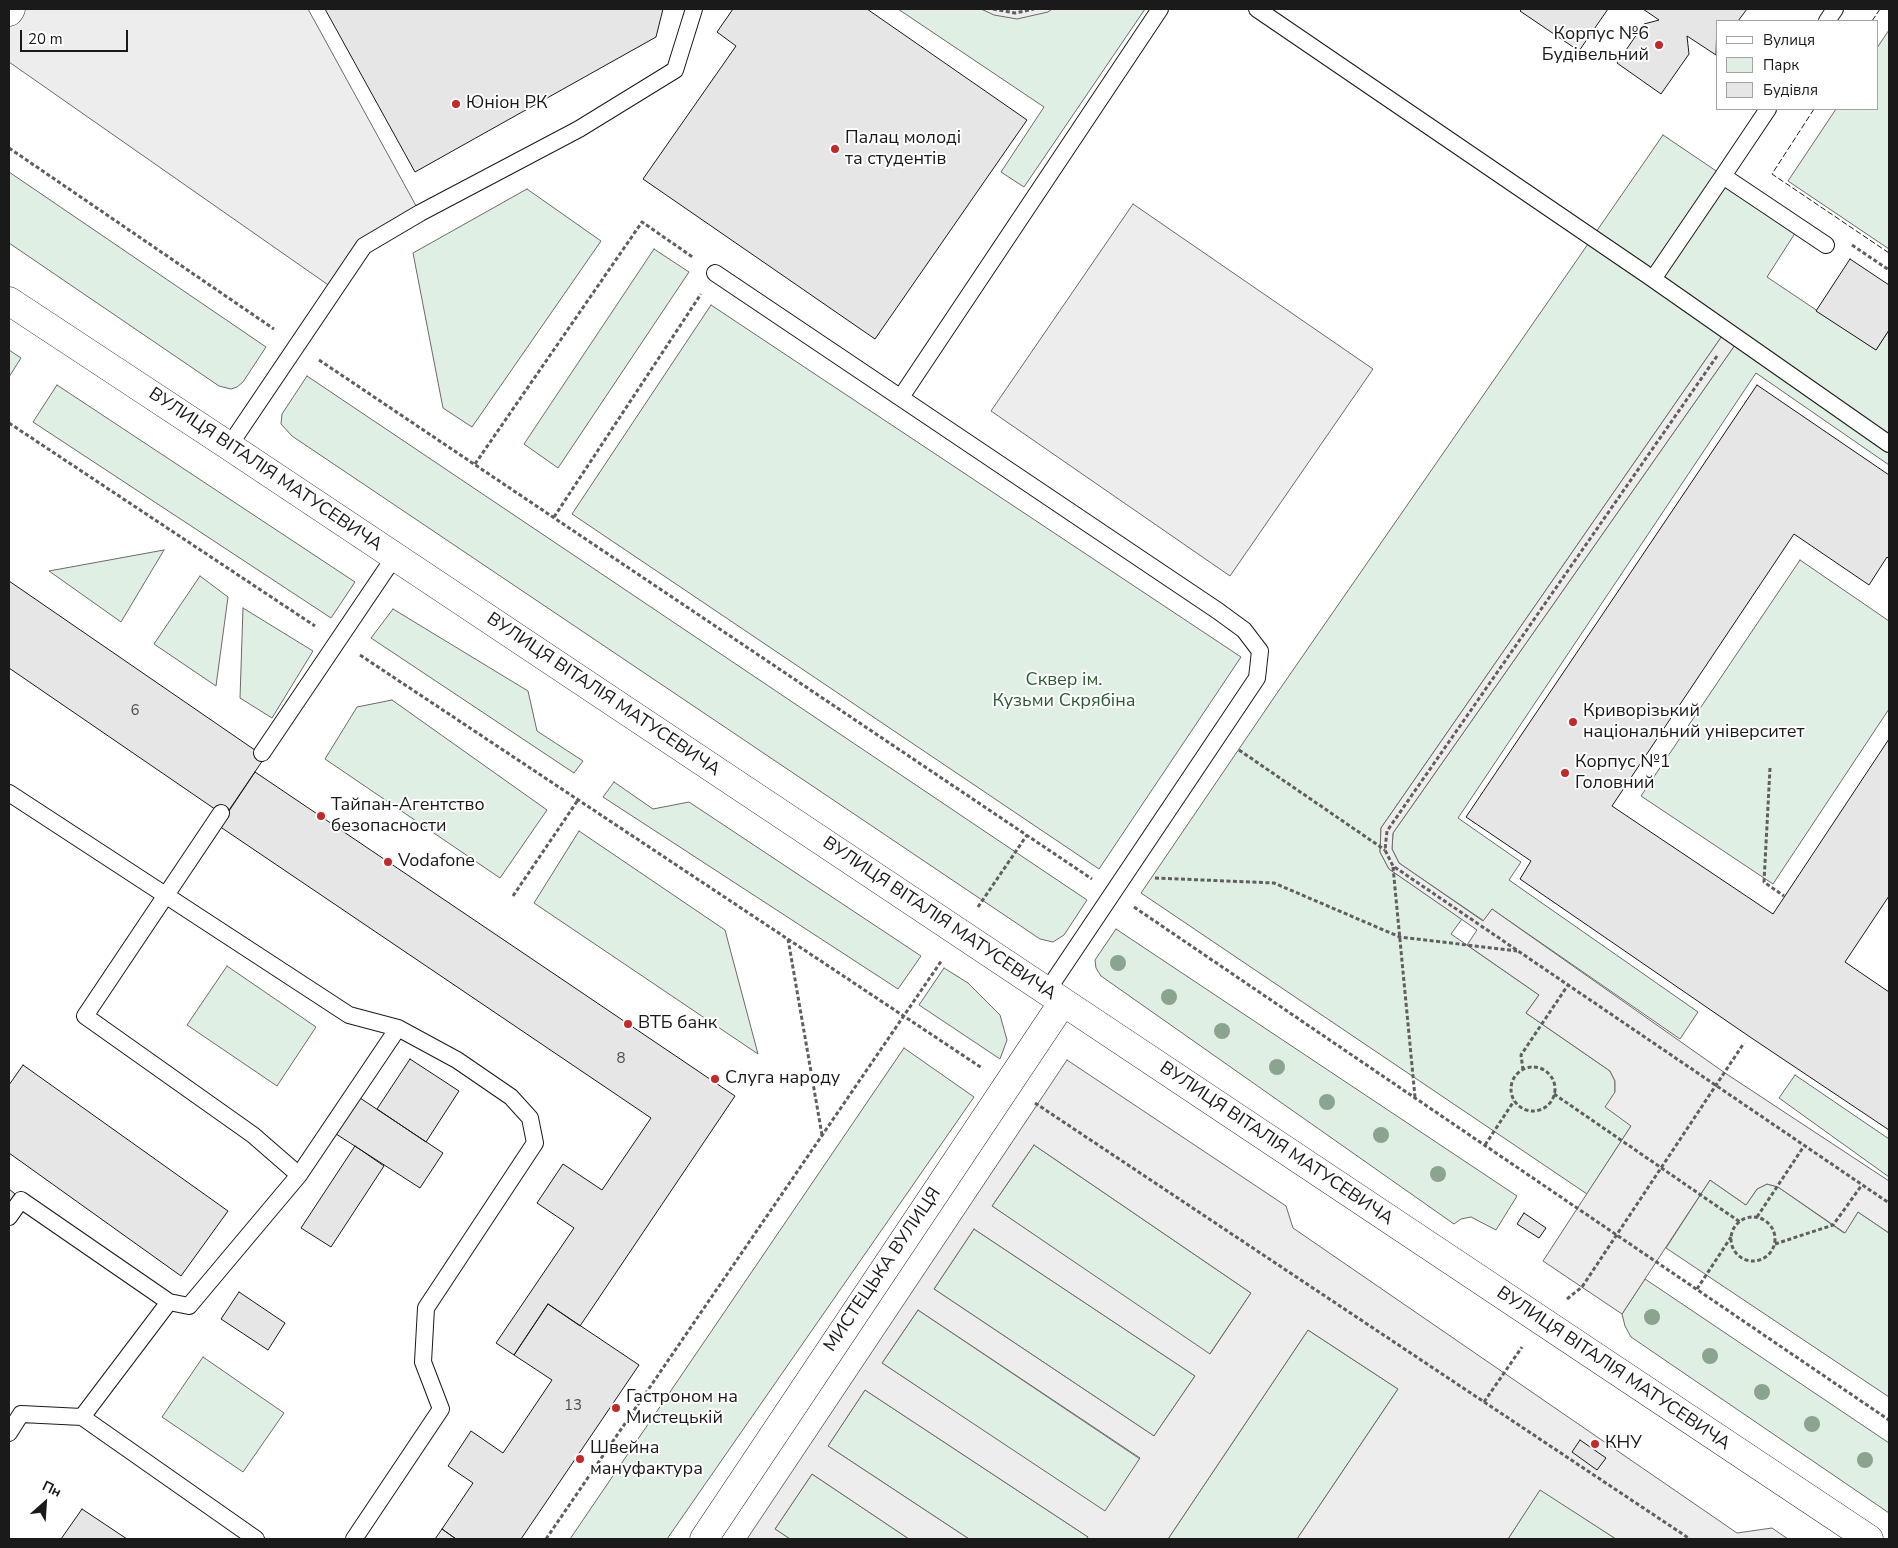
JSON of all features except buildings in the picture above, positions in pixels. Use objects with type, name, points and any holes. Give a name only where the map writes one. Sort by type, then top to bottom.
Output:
[{"type":"street","name":"ВУЛИЦЯ ВІТАЛІЯ МАТУСЕВИЧА","points":[[9,301],[395,556],[1869,1539]]},
{"type":"street","name":"МИСТЕЦЬКА ВУЛИЦЯ","points":[[704,1539],[1007,1084],[1055,997]]},
{"type":"lane","points":[[229,446],[364,246],[420,213],[579,129],[675,70],[694,9]]},
{"type":"lane","points":[[901,397],[1160,9]]},
{"type":"lane","points":[[1257,9],[1653,279],[1889,444]]},
{"type":"lane","points":[[1828,20],[1835,9]]},
{"type":"lane","points":[[1653,279],[1767,110]]},
{"type":"lane","points":[[1723,176],[1826,245]]},
{"type":"lane","points":[[715,273],[1218,611],[1244,630],[1260,651],[1257,678],[1125,873],[1055,997]]},
{"type":"lane","points":[[262,753],[395,556]]},
{"type":"lane","points":[[9,793],[348,1015],[398,1028],[457,1060],[511,1097],[530,1118],[535,1143],[426,1308],[423,1362],[441,1409],[354,1539]]},
{"type":"lane","points":[[221,813],[85,1016],[253,1135],[299,1175]]},
{"type":"lane","points":[[9,1217],[21,1200],[169,1302],[189,1306],[299,1175],[398,1028]]},
{"type":"lane","points":[[82,1417],[169,1302]]},
{"type":"lane","points":[[9,1433],[21,1414],[82,1417],[256,1539]]},
{"type":"path","points":[[993,9],[1015,13],[1034,9]]},
{"type":"path","points":[[9,148],[297,345],[1113,892],[1889,1420]]},
{"type":"path","points":[[475,464],[642,222],[715,273],[554,518]]},
{"type":"path","points":[[1826,245],[1848,242],[1889,270]]},
{"type":"path","points":[[1385,850],[1387,830],[1732,334]]},
{"type":"path","points":[[9,423],[1690,1539]]},
{"type":"path","points":[[1218,736],[1385,850],[1393,866],[1415,1098]]},
{"type":"path","points":[[1770,768],[1764,882],[1784,896]]},
{"type":"path","points":[[513,896],[578,800]]},
{"type":"path","points":[[546,1539],[1027,835]]},
{"type":"path","points":[[1393,866],[1889,1203]]},
{"type":"path","points":[[1125,873],[1152,878],[1274,883],[1400,937],[1518,951]]},
{"type":"path","points":[[788,939],[822,1135]]},
{"type":"path","points":[[1523,1070],[1521,1055],[1568,985]]},
{"type":"path","points":[[1484,1402],[1541,1320],[1582,1287],[1744,1043]]},
{"type":"path","points":[[1529,1068],[1543,1070],[1552,1080],[1554,1094],[1547,1106],[1533,1111],[1526,1110],[1514,1101],[1511,1087],[1516,1074],[1523,1070],[1529,1068]]},
{"type":"path","points":[[1554,1094],[1740,1222]]},
{"type":"path","points":[[1485,1145],[1514,1101]]},
{"type":"path","points":[[1757,1217],[1804,1146]]},
{"type":"path","points":[[1775,1244],[1833,1225],[1862,1185]]},
{"type":"path","points":[[1697,1289],[1740,1222],[1750,1217],[1757,1217],[1769,1224],[1773,1230],[1775,1244],[1768,1256],[1754,1261],[1746,1260],[1735,1251],[1731,1237]]},
{"type":"green space","points":[[898,9],[1145,9],[1024,187],[1001,172],[1044,107]]},
{"type":"green space","points":[[1889,30],[1889,249],[1788,181],[1835,110],[1878,110],[1878,46]]},
{"type":"green space","points":[[1663,135],[1799,227],[1767,277],[1876,350],[1889,330],[1889,436],[1596,232]]},
{"type":"green space","points":[[9,172],[266,347],[243,382],[231,389],[219,386],[9,243]]},
{"type":"green space","points":[[527,189],[601,241],[472,427],[443,408],[413,253]]},
{"type":"green space","points":[[1588,244],[1722,336],[1381,828],[1380,852],[1389,869],[1462,919],[1451,934],[1539,995],[1526,1013],[1610,1071],[1615,1081],[1615,1092],[1631,1126],[1587,1194],[1141,893]]},
{"type":"green space","points":[[654,249],[689,272],[558,468],[524,444]]},
{"type":"green space","name":"Сквер ім. Кузьми Скрябіна","points":[[711,305],[1241,657],[1099,869],[572,514]]},
{"type":"green space","points":[[1735,345],[1889,451],[1889,465],[1756,373],[1458,818],[1521,862],[1509,880],[1698,1012],[1680,1039],[1492,909],[1484,921],[1399,863],[1392,849],[1393,833]]},
{"type":"green space","points":[[9,350],[21,358],[9,377]]},
{"type":"green space","points":[[307,376],[1087,900],[1064,935],[1053,942],[1040,939],[292,436],[281,424],[282,414]]},
{"type":"green space","points":[[57,385],[355,582],[331,618],[33,422]]},
{"type":"green space","points":[[164,550],[121,622],[49,571]]},
{"type":"green space","points":[[1800,560],[1889,621],[1889,709],[1773,884],[1641,796]]},
{"type":"green space","points":[[200,576],[228,597],[216,686],[154,644]]},
{"type":"green space","points":[[243,608],[313,651],[272,718],[240,698]]},
{"type":"green space","points":[[393,609],[528,691],[537,731],[583,761],[574,773],[371,638]]},
{"type":"green space","points":[[392,700],[547,810],[500,878],[325,759],[357,707]]},
{"type":"green space","points":[[614,782],[653,809],[689,802],[921,956],[898,989],[603,797]]},
{"type":"green space","points":[[579,831],[725,930],[758,1054],[534,903]]},
{"type":"green space","points":[[1116,929],[1517,1196],[1496,1230],[1471,1217],[1461,1219],[1454,1224],[1101,976],[1096,968],[1095,960]]},
{"type":"green space","points":[[227,966],[316,1027],[277,1086],[187,1025]]},
{"type":"green space","points":[[944,968],[968,983],[1000,1015],[1007,1040],[1000,1059],[919,1005]]},
{"type":"green space","points":[[904,1048],[974,1097],[667,1539],[570,1539]]},
{"type":"green space","points":[[1795,1075],[1889,1139],[1889,1177],[1779,1098]]},
{"type":"green space","points":[[1034,1145],[1251,1293],[1209,1355],[992,1206]]},
{"type":"green space","points":[[1710,1180],[1746,1205],[1757,1189],[1767,1184],[1778,1187],[1844,1233],[1858,1212],[1889,1233],[1889,1397],[1666,1248]]},
{"type":"green space","points":[[974,1229],[1195,1376],[1154,1436],[934,1289]]},
{"type":"green space","points":[[1645,1279],[1889,1443],[1889,1513],[1631,1337],[1625,1326],[1622,1314]]},
{"type":"green space","points":[[918,1310],[1140,1459],[1105,1512],[882,1363]]},
{"type":"green space","points":[[1308,1330],[1398,1389],[1297,1539],[1168,1539]]},
{"type":"green space","points":[[203,1357],[284,1413],[243,1472],[162,1417]]},
{"type":"green space","points":[[865,1390],[1088,1537],[1087,1539],[969,1539],[828,1446]]},
{"type":"green space","points":[[812,1474],[909,1539],[790,1539],[775,1529]]},
{"type":"green space","points":[[1540,1489],[1616,1539],[1508,1539]]},
{"type":"shaded area","points":[[11,9],[308,9],[420,213],[364,246],[334,289],[9,62],[9,12]]},
{"type":"shaded area","points":[[981,9],[1052,9],[1048,12],[1017,19],[994,15]]},
{"type":"shaded area","points":[[1133,204],[1373,369],[1230,576],[991,411]]},
{"type":"shaded area","points":[[1722,336],[1735,345],[1393,833],[1392,849],[1399,863],[1483,921],[1492,909],[1725,1073],[1889,1181],[1889,1233],[1858,1212],[1845,1233],[1778,1187],[1767,1184],[1757,1189],[1746,1205],[1710,1180],[1622,1314],[1543,1261],[1631,1126],[1605,1107],[1615,1092],[1615,1081],[1610,1071],[1526,1013],[1539,995],[1467,945],[1477,930],[1389,869],[1380,852],[1381,828]]},
{"type":"shaded area","points":[[1067,1060],[1286,1206],[1293,1228],[1737,1533],[1772,1528],[1788,1539],[1616,1539],[1540,1490],[1508,1539],[1297,1539],[1398,1389],[1308,1330],[1168,1539],[1087,1539],[1088,1537],[865,1390],[828,1446],[969,1539],[909,1539],[812,1474],[775,1529],[790,1539],[747,1539]],"holes":[[[1034,1145],[1251,1293],[1210,1354],[992,1206]],[[974,1229],[1195,1376],[1154,1436],[934,1289]],[[918,1310],[1140,1458],[1105,1511],[882,1363]]]},
{"type":"fence","points":[[1873,20],[1880,9]]},
{"type":"fence","points":[[1813,110],[1772,174],[1889,253]]},
{"type":"place","name":"Корпус №6 Будівельний","points":[[1659,45]]},
{"type":"place","name":"Юніон РК","points":[[456,104]]},
{"type":"place","name":"Палац молоді та студентів","points":[[835,149]]},
{"type":"place","name":"Криворізький національний університет","points":[[1573,722]]},
{"type":"place","name":"Корпус №1 Головний","points":[[1565,773]]},
{"type":"place","name":"Тайпан-Агентство безопасности","points":[[321,816]]},
{"type":"place","name":"Vodafone","points":[[388,862]]},
{"type":"place","name":"ВТБ банк","points":[[628,1024]]},
{"type":"place","name":"Слуга народу","points":[[715,1079]]},
{"type":"place","name":"Гастроном на Мистецькій","points":[[616,1408]]},
{"type":"place","name":"КНУ","points":[[1595,1444]]},
{"type":"place","name":"Швейна мануфактура","points":[[580,1459]]}]
